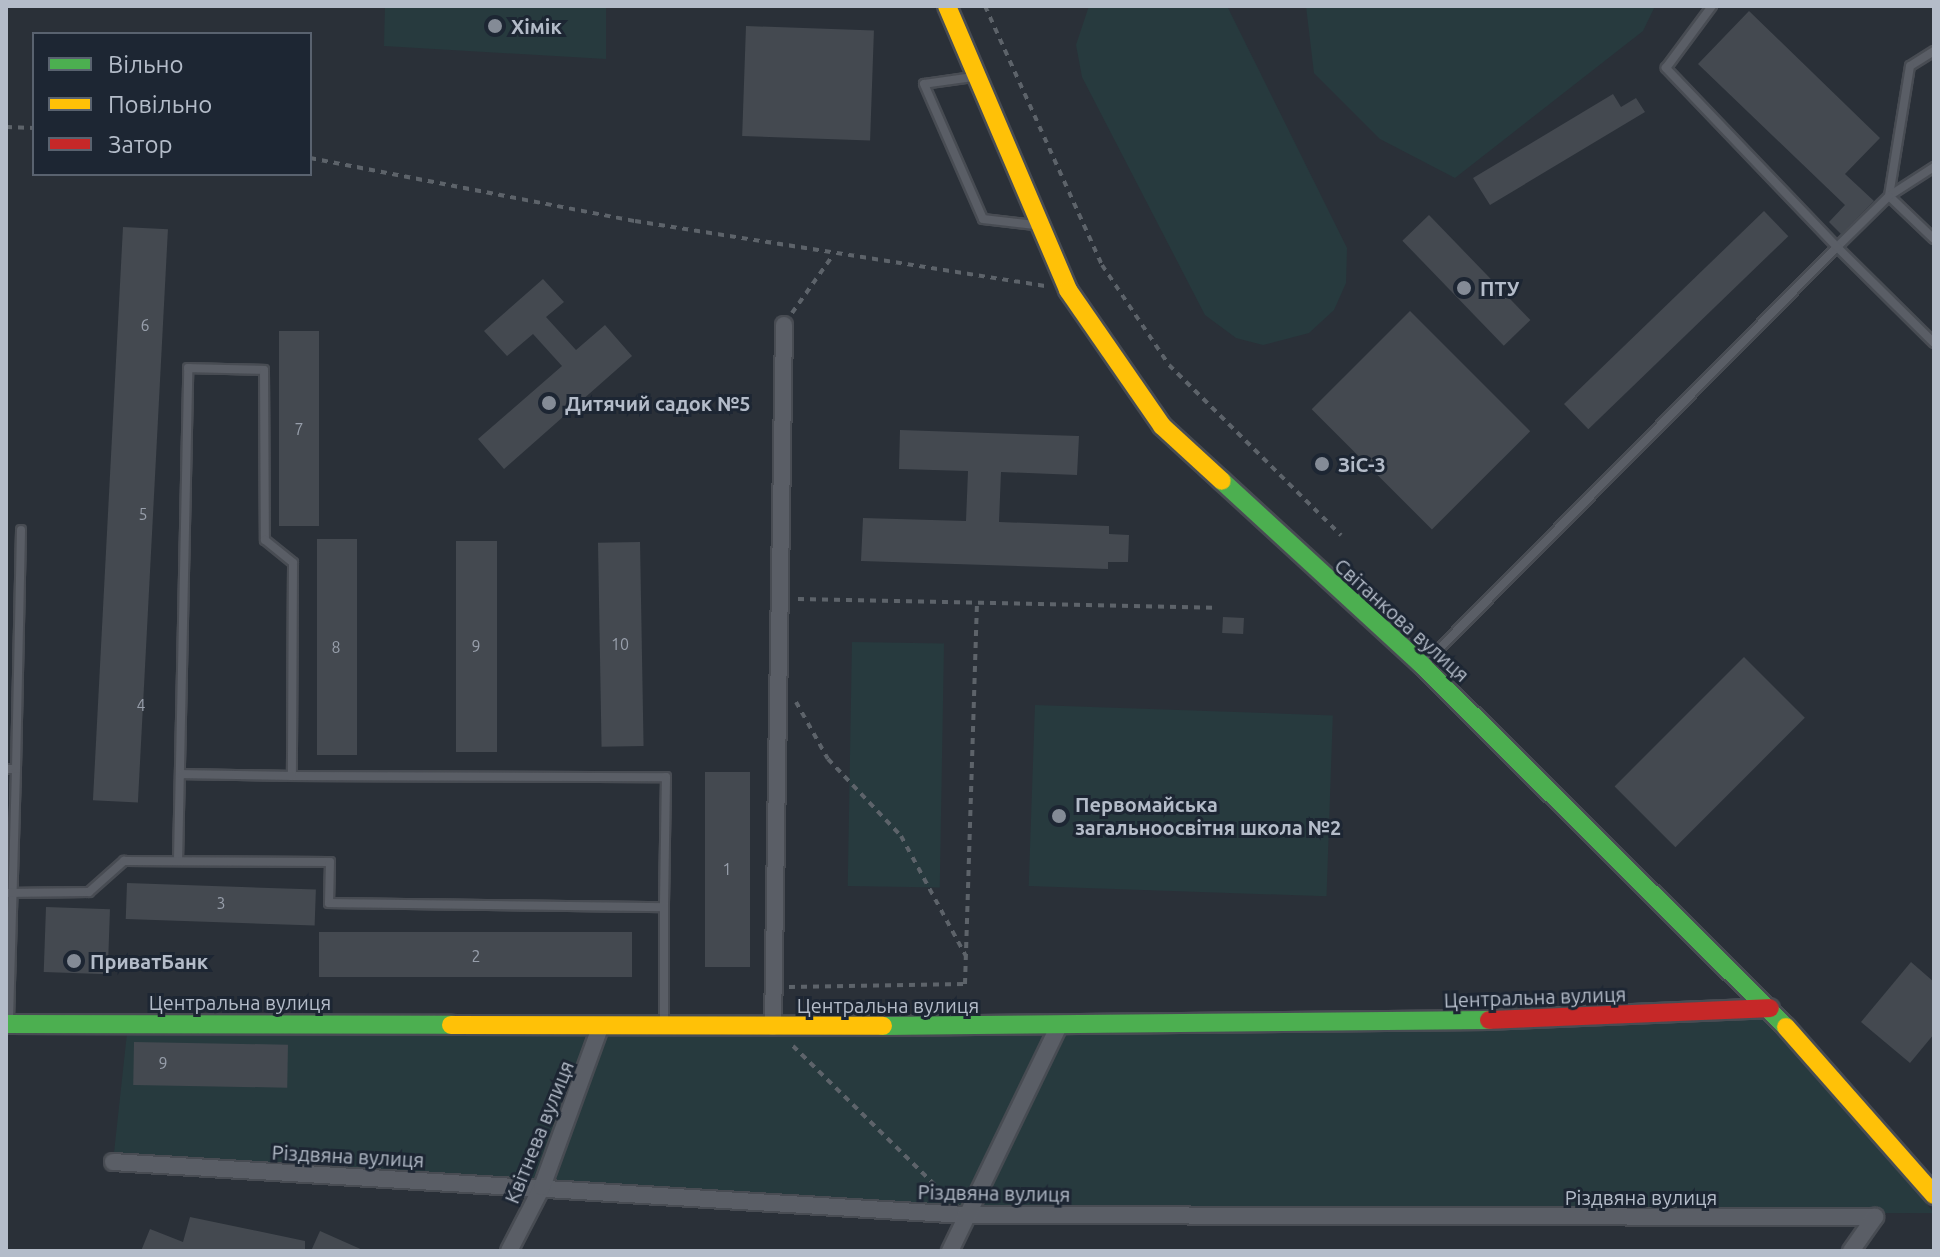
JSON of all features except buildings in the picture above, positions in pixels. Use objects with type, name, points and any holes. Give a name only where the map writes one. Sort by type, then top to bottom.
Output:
[{"type":"street","name":"Світанкова вулиця","points":[[947,6],[1035,225],[1068,290],[1162,426],[1422,665],[1770,1008],[1934,1195]]},
{"type":"street","points":[[773,1027],[784,325]]},
{"type":"street","name":"Центральна вулиця","points":[[8,1024],[1342,1027],[1770,1008]]},
{"type":"street","name":"Квітнева вулиця","points":[[509,1251],[542,1187],[601,1025]]},
{"type":"street","points":[[950,1251],[1059,1026]]},
{"type":"street","name":"Різдвяна вулиця","points":[[113,1162],[965,1215],[1875,1217],[1851,1251]]},
{"type":"lane","points":[[1712,6],[1666,68],[1837,247],[1934,343]]},
{"type":"lane","points":[[1889,196],[1910,66],[1934,51]]},
{"type":"lane","points":[[974,76],[924,84],[983,219],[1035,225]]},
{"type":"lane","points":[[1422,665],[1889,196],[1934,167]]},
{"type":"lane","points":[[1889,196],[1934,239]]},
{"type":"lane","points":[[178,861],[188,368],[264,370],[265,540],[293,563],[292,776]]},
{"type":"lane","points":[[8,1024],[11,769],[21,530]]},
{"type":"lane","points":[[181,774],[666,777],[664,1026]]},
{"type":"lane","points":[[9,893],[89,892],[124,861],[330,862],[329,903],[664,907]]},
{"type":"path","points":[[985,6],[1102,265],[1169,365],[1341,535]]},
{"type":"path","points":[[6,127],[32,128]]},
{"type":"path","points":[[312,158],[834,253],[1068,290]]},
{"type":"path","points":[[784,325],[834,253]]},
{"type":"path","points":[[780,599],[1214,608]]},
{"type":"path","points":[[773,988],[965,984],[977,603]]},
{"type":"path","points":[[779,669],[828,759],[901,836],[966,956]]},
{"type":"path","points":[[773,1027],[965,1215]]},
{"type":"green space","name":"Хімік","points":[[385,6],[606,6],[606,59],[384,46]]},
{"type":"green space","points":[[1089,6],[1227,6],[1347,248],[1346,283],[1334,310],[1309,333],[1263,345],[1236,338],[1205,315],[1082,77],[1076,45]]},
{"type":"green space","points":[[1306,6],[1655,6],[1643,31],[1455,178],[1380,139],[1314,73]]},
{"type":"green space","points":[[852,642],[944,644],[940,888],[848,886]]},
{"type":"green space","points":[[1035,705],[1333,715],[1327,896],[1029,886]]},
{"type":"green space","points":[[1767,1010],[1934,1213],[965,1215],[113,1162],[128,1024],[773,1027]]},
{"type":"traffic: fast","points":[[1222,481],[1422,665],[1786,1027]]},
{"type":"traffic: fast","points":[[883,1026],[1489,1020]]},
{"type":"traffic: fast","points":[[6,1024],[451,1025]]},
{"type":"traffic: slow","points":[[947,6],[1068,290],[1162,426],[1222,481]]},
{"type":"traffic: slow","points":[[451,1025],[883,1026]]},
{"type":"traffic: slow","points":[[1786,1027],[1934,1195]]},
{"type":"traffic: jam","points":[[1489,1020],[1770,1008]]},
{"type":"place","name":"Хімік","points":[[495,26]]},
{"type":"place","name":"ПТУ","points":[[1464,288]]},
{"type":"place","name":"Дитячий садок №5","points":[[549,403]]},
{"type":"place","name":"ЗіС-3","points":[[1322,464]]},
{"type":"place","name":"Первомайська загальноосвітня школа №2","points":[[1059,816]]},
{"type":"place","name":"ПриватБанк","points":[[74,961]]}]
